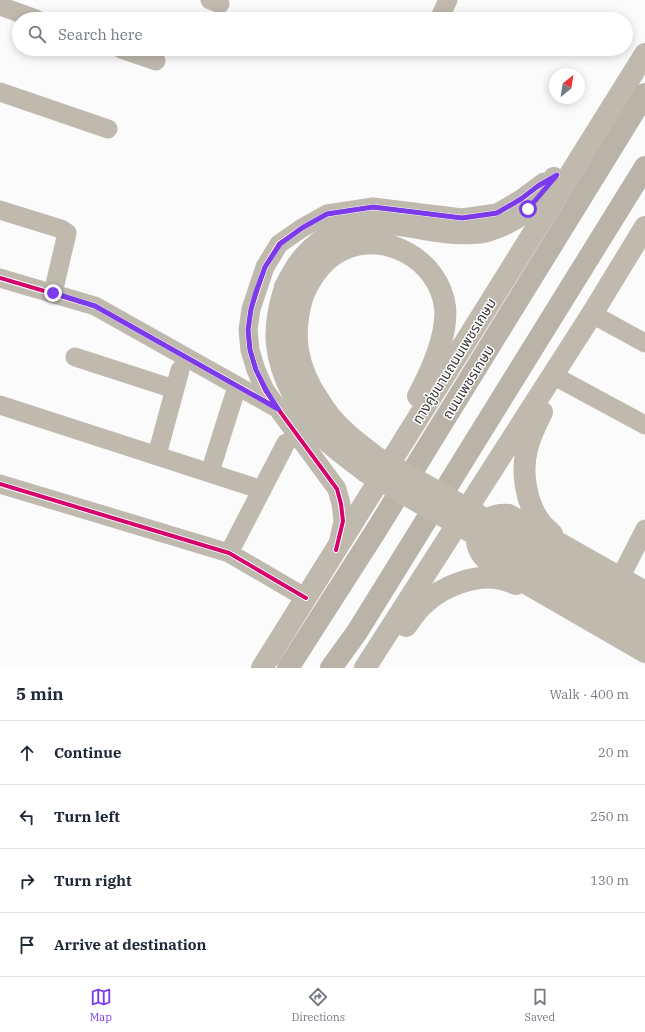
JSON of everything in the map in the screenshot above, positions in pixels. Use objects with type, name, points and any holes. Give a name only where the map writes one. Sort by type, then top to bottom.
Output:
[{"type":"highway","name":"ถนนเพชรเกษม","points":[[288,668],[377,529],[645,94]]},
{"type":"highway","points":[[331,668],[361,625],[645,167]]},
{"type":"main road","name":"ทางคู่ขนานถนนเพชรเกษม","points":[[262,668],[645,54]]},
{"type":"main road","points":[[611,109],[588,126],[557,175],[528,209],[512,221],[493,229],[474,233],[449,233],[392,224],[363,223],[335,231],[312,248],[295,267],[294,291],[296,342],[299,357],[306,377],[326,412],[341,429],[376,457],[645,610]]},
{"type":"main road","points":[[365,668],[587,322],[645,228]]},
{"type":"main road","points":[[363,506],[421,391],[435,358],[444,329],[445,307],[439,286],[427,267],[410,253],[388,244],[364,243],[342,250],[322,263],[308,282],[280,302],[277,319],[277,344],[282,368],[299,404],[325,439],[366,472],[645,631]]},
{"type":"main road","points":[[568,548],[541,523],[532,506],[526,486],[524,468],[526,450],[531,435],[587,322]]},
{"type":"main road","points":[[645,592],[509,514],[500,514],[485,520],[477,535],[479,551],[484,558],[645,652]]},
{"type":"main road","points":[[372,668],[424,604],[440,591],[458,583],[478,578],[500,578],[543,593]]},
{"type":"street","points":[[442,12],[448,0]]},
{"type":"street","points":[[0,6],[17,12]]},
{"type":"street","points":[[141,56],[156,61]]},
{"type":"street","points":[[0,92],[108,129]]},
{"type":"street","points":[[336,550],[343,521],[337,489],[278,409],[266,390],[256,370],[250,350],[248,330],[251,309],[265,267],[280,244],[302,228],[327,214],[373,207],[462,218],[497,213],[557,175]]},
{"type":"street","points":[[0,210],[61,229],[67,233],[53,293]]},
{"type":"street","points":[[0,278],[95,306],[278,409]]},
{"type":"street","points":[[587,322],[645,343]]},
{"type":"street","points":[[75,357],[174,389]]},
{"type":"street","points":[[157,455],[180,370]]},
{"type":"street","points":[[558,378],[645,425]]},
{"type":"street","points":[[210,472],[234,396]]},
{"type":"street","points":[[0,405],[262,490]]},
{"type":"street","points":[[229,553],[286,443]]},
{"type":"street","points":[[0,484],[229,553],[306,598]]},
{"type":"street","points":[[620,578],[645,529]]},
{"type":"cycle path","points":[[336,550],[343,521],[337,489],[265,390],[256,370],[250,350],[248,330],[251,309],[265,267],[279,244],[302,228],[327,214],[373,207],[462,218],[497,213],[557,175]]},
{"type":"cycle path","points":[[0,278],[95,306],[277,408]]},
{"type":"cycle path","points":[[0,484],[229,553],[306,598]]},
{"type":"route","points":[[53,293],[95,306],[278,409],[256,370],[250,350],[248,330],[251,309],[265,267],[280,244],[302,228],[327,214],[373,207],[462,218],[497,213],[557,175],[528,209]]}]
